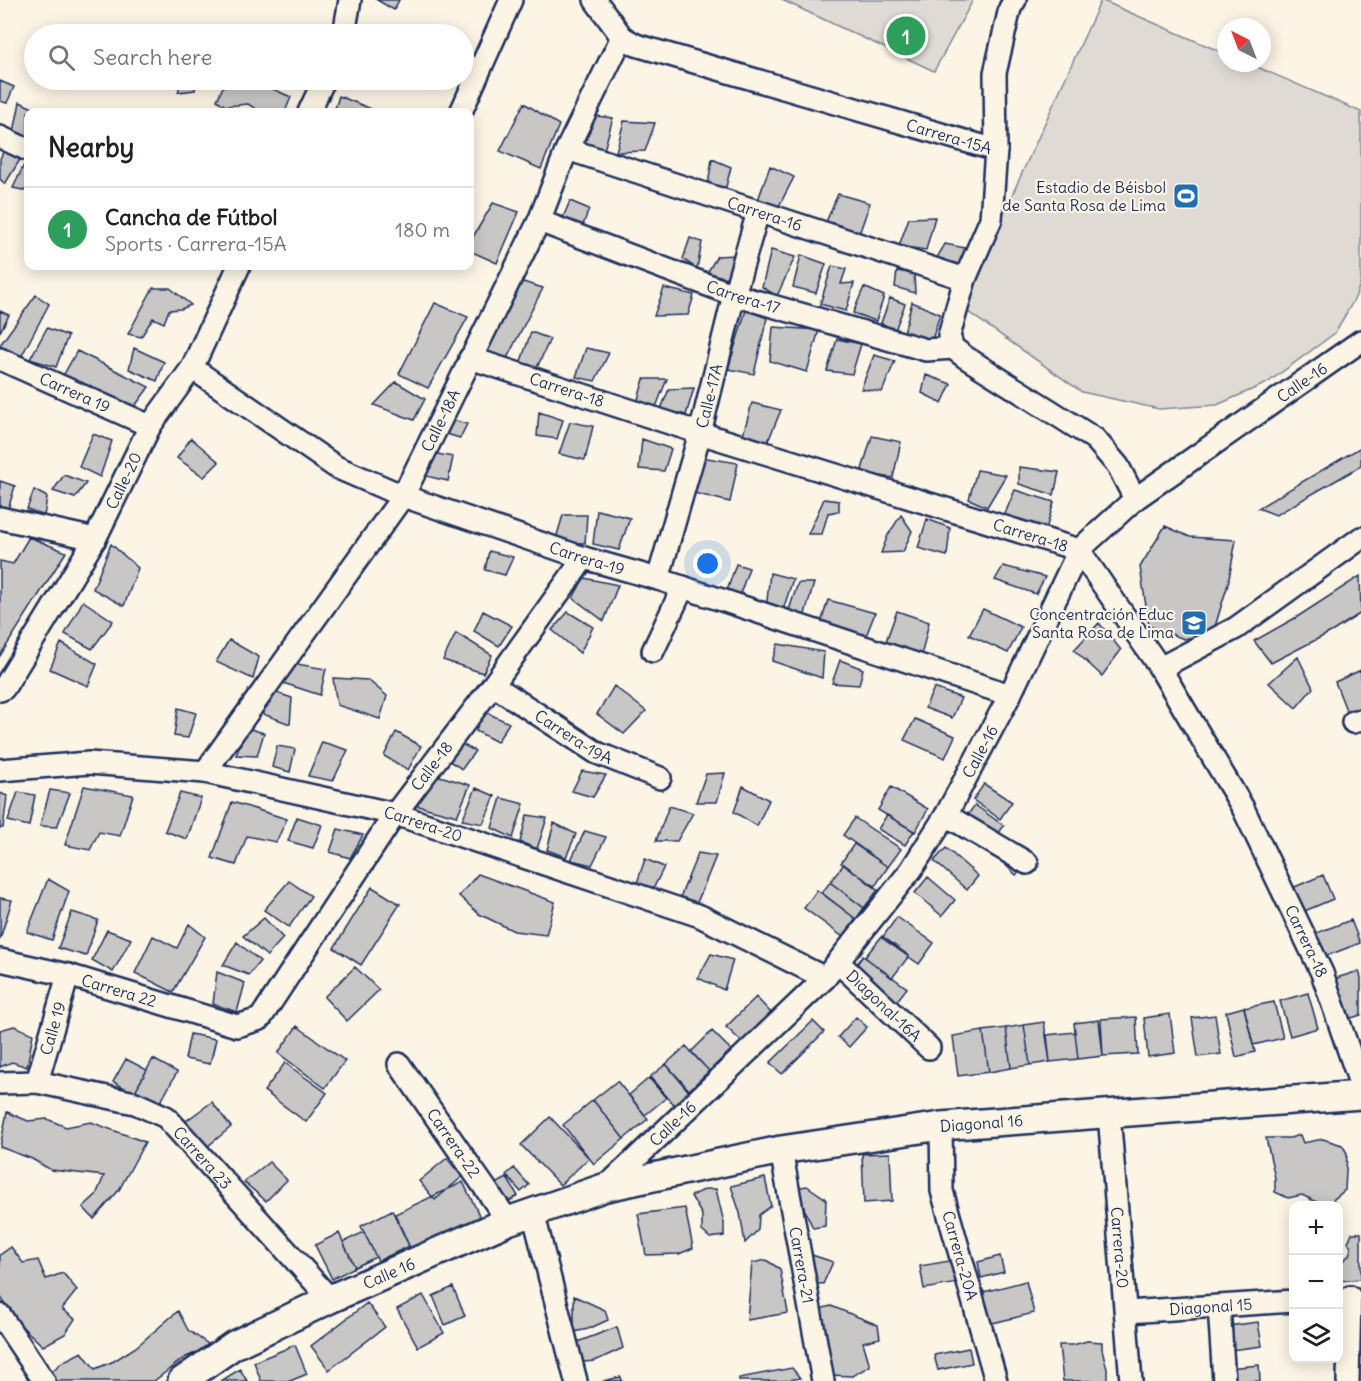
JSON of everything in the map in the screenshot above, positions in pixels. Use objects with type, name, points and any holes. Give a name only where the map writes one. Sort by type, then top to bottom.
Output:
[{"type":"street","points":[[346,24],[350,0]]},
{"type":"street","points":[[474,83],[511,0]]},
{"type":"street","points":[[595,0],[622,37]]},
{"type":"street","points":[[996,150],[995,73],[1010,8],[1015,0]]},
{"type":"street","name":"Calle-18A","points":[[205,772],[404,496],[539,221],[567,149],[622,37]]},
{"type":"street","name":"Carrera-15A","points":[[622,37],[636,45],[996,150],[991,219],[965,279],[949,336],[953,348]]},
{"type":"street","points":[[311,108],[319,90]]},
{"type":"street","points":[[463,108],[471,90]]},
{"type":"street","points":[[0,137],[24,148]]},
{"type":"street","name":"Carrera-16","points":[[567,149],[965,279]]},
{"type":"street","name":"Calle-17A","points":[[658,579],[700,433],[734,295],[758,212]]},
{"type":"street","name":"Carrera-17","points":[[539,221],[734,295],[926,350],[953,348]]},
{"type":"street","name":"Calle-20","points":[[0,690],[4,688],[95,539],[150,426],[192,368],[237,270]]},
{"type":"street","name":"Calle-16","points":[[606,1187],[832,971],[911,870],[946,815],[1010,695],[1079,550],[1135,499],[1361,341]]},
{"type":"street","points":[[953,348],[1095,439],[1118,466],[1135,499]]},
{"type":"street","name":"Carrera-18","points":[[470,358],[700,433],[1079,550],[1160,668],[1243,808],[1322,973],[1361,1086]]},
{"type":"street","name":"Carrera 19","points":[[0,359],[150,426]]},
{"type":"street","name":"Carrera-19","points":[[192,368],[336,467],[404,496],[584,558],[683,587],[1010,695]]},
{"type":"street","points":[[0,518],[95,539]]},
{"type":"street","points":[[1160,668],[1236,628],[1361,538]]},
{"type":"street","name":"Calle-18","points":[[237,1026],[260,1019],[395,814],[493,685],[584,558]]},
{"type":"street","points":[[654,651],[683,587]]},
{"type":"street","name":"Carrera-19A","points":[[493,685],[597,753],[660,778]]},
{"type":"street","name":"Carrera-20","points":[[0,770],[89,763],[205,772],[395,814],[700,916],[832,971]]},
{"type":"street","points":[[946,815],[1027,863]]},
{"type":"street","name":"Carrera 22","points":[[0,960],[68,975],[237,1026]]},
{"type":"street","name":"Diagonal-16A","points":[[832,971],[929,1048]]},
{"type":"street","name":"Calle 19","points":[[38,1082],[68,975]]},
{"type":"street","name":"Carrera-22","points":[[399,1064],[520,1217],[576,1381]]},
{"type":"street","name":"Carrera 23","points":[[0,1083],[38,1082],[135,1103],[166,1117],[330,1299]]},
{"type":"street","name":"Diagonal 16","points":[[606,1187],[781,1150],[941,1126],[1361,1095]]},
{"type":"street","name":"Carrera-20","points":[[1109,1114],[1131,1381]]},
{"type":"street","name":"Carrera-20A","points":[[941,1126],[942,1191],[996,1381]]},
{"type":"street","name":"Carrera-21","points":[[781,1150],[823,1381]]},
{"type":"street","name":"Calle 16","points":[[182,1381],[234,1345],[330,1299],[520,1217],[606,1187]]},
{"type":"street","points":[[1348,1381],[1350,1297]]},
{"type":"street","name":"Diagonal 15","points":[[1127,1312],[1289,1301]]},
{"type":"street","points":[[1219,1306],[1224,1381]]},
{"type":"street","points":[[0,1315],[44,1381]]},
{"type":"shaded area","points":[[782,0],[973,0],[934,71]]},
{"type":"shaded area","name":"Estadio de Béisbol de Santa Rosa de Lima","points":[[1101,0],[1217,50],[1217,72],[1269,72],[1361,112],[1361,281],[1355,298],[1335,333],[1267,383],[1217,405],[1159,409],[1082,392],[961,307]]},
{"type":"building","points":[[377,0],[399,0],[394,10]]},
{"type":"building","points":[[0,81],[14,87],[7,103],[0,101]]},
{"type":"building","points":[[222,90],[275,90],[291,97],[287,108],[254,108],[248,104],[226,106],[217,100]]},
{"type":"building","points":[[339,96],[369,108],[335,108]]},
{"type":"building","points":[[20,102],[33,108],[24,108],[24,141],[14,132]]},
{"type":"building","points":[[524,103],[559,125],[541,169],[500,151]]},
{"type":"building","points":[[596,116],[613,118],[604,150],[585,143]]},
{"type":"building","points":[[624,121],[655,123],[645,151],[616,152]]},
{"type":"building","points":[[3,152],[21,158],[5,184],[0,179],[0,159]]},
{"type":"building","points":[[712,159],[731,167],[726,187],[708,185]]},
{"type":"building","points":[[24,165],[24,190],[13,188]]},
{"type":"building","points":[[770,166],[794,177],[777,210],[758,200]]},
{"type":"building","points":[[838,194],[870,203],[859,234],[826,222]]},
{"type":"building","points":[[570,201],[589,209],[580,233],[559,227]]},
{"type":"building","points":[[493,203],[519,212],[497,263],[474,253],[474,235]]},
{"type":"building","points":[[935,217],[926,250],[899,246],[909,218]]},
{"type":"building","points":[[690,238],[702,242],[697,269],[683,259]]},
{"type":"building","points":[[945,244],[970,249],[958,270],[935,261]]},
{"type":"building","points":[[771,250],[795,257],[777,296],[762,287]]},
{"type":"building","points":[[736,255],[728,278],[707,273],[717,256]]},
{"type":"building","points":[[801,255],[826,264],[816,293],[793,287]]},
{"type":"building","points":[[832,266],[846,269],[841,284],[854,283],[846,311],[820,304]]},
{"type":"building","points":[[897,271],[914,274],[915,293],[895,287]]},
{"type":"building","points":[[506,277],[543,288],[506,360],[475,350]]},
{"type":"building","points":[[864,287],[884,296],[876,321],[853,313]]},
{"type":"building","points":[[153,288],[170,288],[191,305],[169,310],[164,323],[153,318],[141,337],[128,334]]},
{"type":"building","points":[[664,288],[694,295],[688,315],[654,316]]},
{"type":"building","points":[[36,295],[49,304],[20,359],[0,345]]},
{"type":"building","points":[[890,298],[905,304],[895,330],[881,323]]},
{"type":"building","points":[[912,302],[940,314],[932,340],[903,336]]},
{"type":"building","points":[[435,303],[468,317],[428,388],[399,374]]},
{"type":"building","points":[[746,310],[767,318],[754,374],[728,369]]},
{"type":"building","points":[[0,311],[9,315],[0,332]]},
{"type":"building","points":[[773,327],[819,330],[807,372],[770,361]]},
{"type":"building","points":[[47,328],[68,336],[56,367],[30,359]]},
{"type":"building","points":[[531,332],[550,339],[535,372],[519,367]]},
{"type":"building","points":[[837,339],[861,344],[852,374],[827,371]]},
{"type":"building","points":[[134,348],[164,362],[157,381],[129,369]]},
{"type":"building","points":[[586,348],[609,353],[595,381],[576,377]]},
{"type":"building","points":[[77,351],[149,387],[135,406],[63,376]]},
{"type":"building","points":[[874,355],[895,361],[882,392],[861,389]]},
{"type":"building","points":[[926,375],[951,384],[942,403],[922,393]]},
{"type":"building","points":[[644,379],[667,379],[656,407],[637,403]]},
{"type":"building","points":[[396,382],[425,399],[414,420],[374,405]]},
{"type":"building","points":[[694,388],[686,415],[661,409],[669,389]]},
{"type":"building","points":[[752,403],[781,410],[766,446],[742,438]]},
{"type":"building","points":[[539,412],[563,420],[557,439],[537,436]]},
{"type":"building","points":[[449,419],[467,424],[460,438],[443,433]]},
{"type":"building","points":[[570,422],[593,426],[585,460],[559,454]]},
{"type":"building","points":[[93,434],[112,441],[100,477],[79,467]]},
{"type":"building","points":[[872,436],[901,442],[893,478],[861,473]]},
{"type":"building","points":[[191,438],[219,462],[204,477],[177,458]]},
{"type":"building","points":[[642,439],[671,449],[664,471],[639,469]]},
{"type":"building","points":[[1361,447],[1361,465],[1354,470],[1276,515],[1258,508]]},
{"type":"building","points":[[432,453],[453,457],[448,481],[426,476]]},
{"type":"building","points":[[701,457],[738,463],[730,502],[694,493]]},
{"type":"building","points":[[1019,467],[1059,472],[1054,495],[1019,484]]},
{"type":"building","points":[[977,470],[1006,475],[987,507],[969,499]]},
{"type":"building","points":[[64,475],[86,483],[75,498],[53,491]]},
{"type":"building","points":[[0,481],[15,486],[7,513],[0,511]]},
{"type":"building","points":[[34,490],[47,497],[44,516],[27,509]]},
{"type":"building","points":[[1015,490],[1054,502],[1046,529],[1004,516]]},
{"type":"building","points":[[824,499],[839,501],[839,511],[828,513],[822,534],[808,534]]},
{"type":"building","points":[[597,510],[630,518],[619,550],[593,544]]},
{"type":"building","points":[[563,515],[587,515],[585,543],[555,542]]},
{"type":"building","points":[[901,515],[912,531],[903,552],[881,553],[888,535]]},
{"type":"building","points":[[927,519],[950,528],[947,556],[918,548]]},
{"type":"building","points":[[1165,526],[1190,537],[1236,540],[1228,584],[1213,633],[1184,639],[1149,626],[1140,567]]},
{"type":"building","points":[[29,537],[66,552],[0,656],[0,561],[13,564]]},
{"type":"building","points":[[111,544],[138,568],[124,606],[93,589]]},
{"type":"building","points":[[489,551],[513,557],[505,575],[485,570]]},
{"type":"building","points":[[736,564],[749,568],[737,603],[725,597]]},
{"type":"building","points":[[1003,566],[1045,577],[1036,594],[995,580]]},
{"type":"building","points":[[770,573],[793,579],[782,613],[766,610]]},
{"type":"building","points":[[1360,576],[1361,613],[1333,631],[1271,663],[1254,641],[1297,617]]},
{"type":"building","points":[[584,578],[618,585],[604,621],[573,598]]},
{"type":"building","points":[[798,583],[814,583],[803,621],[787,616]]},
{"type":"building","points":[[828,600],[875,613],[864,641],[820,626]]},
{"type":"building","points":[[83,601],[113,621],[92,649],[65,634]]},
{"type":"building","points":[[983,609],[1021,627],[1008,653],[969,635]]},
{"type":"building","points":[[483,611],[512,626],[499,646],[474,631]]},
{"type":"building","points":[[897,611],[929,622],[921,657],[882,652]]},
{"type":"building","points":[[568,612],[593,627],[580,653],[552,630]]},
{"type":"building","points":[[1099,623],[1121,650],[1102,676],[1074,650]]},
{"type":"building","points":[[456,633],[492,655],[483,673],[443,660]]},
{"type":"building","points":[[229,640],[259,657],[253,679],[216,662]]},
{"type":"building","points":[[61,643],[97,664],[88,686],[50,669]]},
{"type":"building","points":[[778,644],[824,652],[822,678],[772,661]]},
{"type":"building","points":[[1298,657],[1313,688],[1296,708],[1269,683]]},
{"type":"building","points":[[840,660],[863,669],[859,685],[832,683]]},
{"type":"building","points":[[291,663],[326,669],[320,695],[283,683]]},
{"type":"building","points":[[1361,670],[1361,708],[1346,710],[1335,682]]},
{"type":"building","points":[[333,678],[368,680],[387,696],[380,719],[337,705]]},
{"type":"building","points":[[614,686],[646,711],[624,734],[597,714]]},
{"type":"building","points":[[934,688],[961,698],[952,718],[925,708]]},
{"type":"building","points":[[268,690],[292,698],[290,724],[255,711]]},
{"type":"building","points":[[178,708],[196,713],[188,738],[174,736]]},
{"type":"building","points":[[481,710],[509,723],[497,742],[476,731]]},
{"type":"building","points":[[915,719],[955,736],[945,758],[904,740]]},
{"type":"building","points":[[247,728],[264,733],[257,756],[236,755]]},
{"type":"building","points":[[396,732],[421,746],[408,770],[384,756]]},
{"type":"building","points":[[454,740],[475,751],[462,769],[446,759]]},
{"type":"building","points":[[322,742],[348,750],[333,781],[308,776]]},
{"type":"building","points":[[277,746],[295,749],[290,772],[272,767]]},
{"type":"building","points":[[582,771],[606,775],[593,797],[572,791]]},
{"type":"building","points":[[725,773],[717,802],[696,802],[706,774]]},
{"type":"building","points":[[433,774],[470,785],[457,816],[415,805]]},
{"type":"building","points":[[984,784],[1012,802],[1000,819],[973,800]]},
{"type":"building","points":[[84,786],[133,795],[120,836],[99,832],[90,850],[65,845]]},
{"type":"building","points":[[743,786],[769,800],[757,826],[734,812]]},
{"type":"building","points":[[891,787],[928,809],[915,832],[878,810]]},
{"type":"building","points":[[476,788],[495,796],[483,824],[462,820]]},
{"type":"building","points":[[50,790],[70,793],[57,827],[40,826]]},
{"type":"building","points":[[18,792],[35,795],[29,826],[8,821]]},
{"type":"building","points":[[0,793],[7,796],[3,828],[0,828]]},
{"type":"building","points":[[180,793],[201,798],[187,839],[165,831]]},
{"type":"building","points":[[501,798],[524,804],[513,838],[492,828]]},
{"type":"building","points":[[232,802],[287,819],[276,842],[247,836],[236,865],[212,858]]},
{"type":"building","points":[[975,805],[1004,826],[992,842],[963,821]]},
{"type":"building","points":[[669,806],[693,813],[677,841],[656,841]]},
{"type":"building","points":[[527,815],[547,818],[537,849],[520,842]]},
{"type":"building","points":[[887,815],[914,831],[905,845],[878,829]]},
{"type":"building","points":[[297,817],[322,825],[313,848],[288,841]]},
{"type":"building","points":[[855,818],[901,849],[888,867],[843,835]]},
{"type":"building","points":[[554,823],[576,834],[566,857],[547,850]]},
{"type":"building","points":[[338,829],[363,835],[350,858],[330,852]]},
{"type":"building","points":[[585,831],[606,837],[592,865],[571,860]]},
{"type":"building","points":[[854,844],[888,867],[875,886],[841,863]]},
{"type":"building","points":[[946,848],[978,876],[967,890],[934,861]]},
{"type":"building","points":[[698,853],[716,856],[696,905],[679,900]]},
{"type":"building","points":[[994,854],[1024,868],[1016,875]]},
{"type":"building","points":[[645,859],[664,867],[650,895],[635,889]]},
{"type":"building","points":[[844,864],[878,890],[864,908],[830,882]]},
{"type":"building","points":[[478,874],[555,902],[546,935],[514,931],[479,914],[459,896]]},
{"type":"building","points":[[1323,875],[1333,899],[1300,913],[1290,889]]},
{"type":"building","points":[[928,877],[955,900],[942,916],[915,893]]},
{"type":"building","points":[[48,879],[69,891],[52,940],[27,932]]},
{"type":"building","points":[[289,881],[311,896],[289,927],[264,910]]},
{"type":"building","points":[[830,882],[864,908],[856,919],[822,893]]},
{"type":"building","points":[[372,887],[400,904],[361,965],[334,948]]},
{"type":"building","points":[[817,890],[856,919],[843,937],[804,908]]},
{"type":"building","points":[[0,898],[12,900],[0,939]]},
{"type":"building","points":[[72,912],[98,920],[86,956],[58,948]]},
{"type":"building","points":[[897,917],[934,943],[919,964],[882,938]]},
{"type":"building","points":[[264,918],[283,938],[267,956],[243,936]]},
{"type":"building","points":[[1351,920],[1360,943],[1321,958],[1311,935]]},
{"type":"building","points":[[189,924],[205,937],[173,992],[135,973],[153,936],[177,948]]},
{"type":"building","points":[[107,930],[131,939],[113,972],[92,960]]},
{"type":"building","points":[[882,936],[909,956],[892,978],[865,957]]},
{"type":"building","points":[[237,942],[260,961],[249,975],[223,965]]},
{"type":"building","points":[[711,954],[733,960],[724,990],[698,978]]},
{"type":"building","points":[[863,956],[907,988],[889,1011],[846,978]]},
{"type":"building","points":[[355,967],[379,990],[347,1021],[324,997]]},
{"type":"building","points":[[1359,971],[1361,1015],[1342,1021],[1330,980]]},
{"type":"building","points":[[217,972],[245,983],[237,1012],[213,1004]]},
{"type":"building","points":[[1308,993],[1318,1028],[1290,1036],[1280,1001]]},
{"type":"building","points":[[756,997],[772,1014],[743,1043],[726,1027]]},
{"type":"building","points":[[1274,1002],[1283,1038],[1253,1045],[1244,1008]]},
{"type":"building","points":[[1244,1007],[1255,1052],[1236,1057],[1226,1012]]},
{"type":"building","points":[[1170,1014],[1175,1053],[1148,1057],[1144,1018]]},
{"type":"building","points":[[1215,1015],[1221,1054],[1198,1057],[1192,1018]]},
{"type":"building","points":[[856,1017],[867,1027],[849,1047],[838,1037]]},
{"type":"building","points":[[1136,1017],[1138,1054],[1103,1056],[1101,1019]]},
{"type":"building","points":[[1099,1020],[1103,1056],[1078,1059],[1074,1023]]},
{"type":"building","points":[[813,1021],[824,1032],[782,1074],[770,1063]]},
{"type":"building","points":[[1044,1022],[1050,1062],[1030,1065],[1024,1025]]},
{"type":"building","points":[[1024,1025],[1030,1065],[1011,1068],[1006,1028]]},
{"type":"building","points":[[14,1026],[33,1034],[27,1067],[12,1062],[0,1067],[0,1030]]},
{"type":"building","points":[[297,1026],[345,1061],[325,1088],[278,1053]]},
{"type":"building","points":[[1006,1028],[1011,1068],[989,1072],[983,1031]]},
{"type":"building","points":[[712,1031],[731,1050],[709,1071],[691,1052]]},
{"type":"building","points":[[983,1031],[989,1072],[958,1076],[953,1036]]},
{"type":"building","points":[[1075,1032],[1078,1059],[1050,1062],[1047,1035]]},
{"type":"building","points":[[190,1034],[216,1039],[210,1064],[185,1059]]},
{"type":"building","points":[[686,1046],[709,1071],[689,1090],[666,1064]]},
{"type":"building","points":[[126,1059],[147,1070],[134,1093],[113,1082]]},
{"type":"building","points":[[153,1059],[177,1072],[158,1107],[134,1093]]},
{"type":"building","points":[[285,1063],[327,1093],[306,1122],[264,1091]]},
{"type":"building","points":[[666,1064],[690,1093],[675,1106],[650,1077]]},
{"type":"building","points":[[649,1078],[666,1098],[645,1115],[629,1095]]},
{"type":"building","points":[[617,1081],[648,1119],[624,1139],[593,1100]]},
{"type":"building","points":[[593,1100],[624,1139],[594,1164],[563,1125]]},
{"type":"building","points":[[212,1102],[231,1127],[208,1146],[183,1123]]},
{"type":"building","points":[[7,1112],[28,1121],[47,1119],[66,1127],[91,1122],[145,1142],[119,1190],[94,1219],[83,1207],[96,1195],[104,1176],[51,1170],[32,1159],[0,1147]]},
{"type":"building","points":[[550,1117],[589,1158],[560,1185],[521,1145]]},
{"type":"building","points":[[1300,1135],[1303,1143],[1323,1139],[1342,1145],[1347,1153],[1345,1190],[1331,1201],[1315,1201],[1302,1195],[1288,1198],[1275,1192],[1275,1178],[1266,1138],[1290,1138]]},
{"type":"building","points":[[890,1153],[892,1201],[864,1203],[862,1154]]},
{"type":"building","points":[[447,1158],[462,1177],[435,1200],[419,1181]]},
{"type":"building","points":[[269,1162],[287,1180],[266,1201],[244,1182]]},
{"type":"building","points":[[514,1168],[529,1185],[521,1192],[506,1175]]},
{"type":"building","points":[[507,1178],[518,1196],[501,1206],[490,1187]]},
{"type":"building","points":[[765,1178],[771,1206],[759,1215],[758,1230],[745,1243],[740,1213],[731,1186]]},
{"type":"building","points":[[463,1182],[480,1217],[411,1250],[395,1214]]},
{"type":"building","points":[[807,1186],[826,1199],[825,1226],[813,1228],[795,1188]]},
{"type":"building","points":[[706,1189],[716,1189],[724,1223],[724,1236],[710,1238],[702,1231],[702,1215],[691,1196]]},
{"type":"building","points":[[685,1208],[693,1248],[679,1254],[646,1255],[638,1214]]},
{"type":"building","points":[[392,1210],[409,1246],[378,1261],[361,1226]]},
{"type":"building","points":[[364,1232],[376,1257],[355,1267],[343,1242]]},
{"type":"building","points":[[339,1233],[355,1267],[332,1279],[315,1245]]},
{"type":"building","points":[[1352,1233],[1361,1233],[1361,1279],[1343,1281],[1343,1261],[1349,1255],[1351,1248],[1348,1242]]},
{"type":"building","points":[[11,1247],[23,1263],[38,1260],[46,1279],[63,1273],[77,1290],[62,1309],[75,1319],[65,1334],[43,1346],[16,1321],[0,1296],[0,1255]]},
{"type":"building","points":[[812,1255],[833,1262],[823,1284],[810,1283],[804,1259]]},
{"type":"building","points":[[1000,1256],[1004,1272],[981,1278],[978,1262]]},
{"type":"building","points":[[766,1260],[780,1269],[788,1313],[747,1320],[752,1263]]},
{"type":"building","points":[[955,1260],[958,1283],[924,1289],[920,1266]]},
{"type":"building","points":[[1026,1281],[1034,1313],[984,1325],[976,1294]]},
{"type":"building","points":[[453,1287],[465,1316],[445,1325],[433,1296]]},
{"type":"building","points":[[423,1295],[444,1333],[418,1347],[397,1309]]},
{"type":"building","points":[[574,1296],[605,1310],[608,1320],[588,1329],[574,1332]]},
{"type":"building","points":[[367,1303],[385,1327],[329,1370],[311,1346]]},
{"type":"building","points":[[831,1306],[878,1325],[880,1338],[863,1342],[870,1366],[852,1376],[831,1375],[816,1310]]},
{"type":"building","points":[[178,1311],[188,1330],[211,1346],[184,1358],[154,1381],[51,1381],[47,1376],[62,1362],[82,1352],[95,1369],[114,1361],[136,1347]]},
{"type":"building","points":[[1258,1322],[1262,1346],[1231,1350],[1228,1326]]},
{"type":"building","points":[[617,1327],[623,1348],[595,1361],[583,1362],[575,1343]]},
{"type":"building","points":[[1087,1341],[1102,1342],[1107,1381],[1063,1381],[1059,1345],[1073,1345]]},
{"type":"building","points":[[295,1345],[307,1374],[290,1381],[261,1381],[254,1362]]},
{"type":"building","points":[[969,1348],[972,1363],[938,1370],[934,1355]]},
{"type":"building","points":[[1259,1365],[1260,1381],[1229,1381],[1228,1368]]},
{"type":"building","points":[[792,1368],[800,1378],[782,1381],[739,1381],[739,1378]]},
{"type":"building","points":[[240,1369],[247,1381],[221,1381]]},
{"type":"building","points":[[621,1377],[622,1381],[603,1381]]},
{"type":"place","name":"Cancha de Fútbol","points":[[906,36]]},
{"type":"place","name":"Estadio de Béisbol de Santa Rosa de Lima","points":[[1186,196]]},
{"type":"place","name":"Concentración Educ Santa Rosa de Lima","points":[[1194,623]]}]
